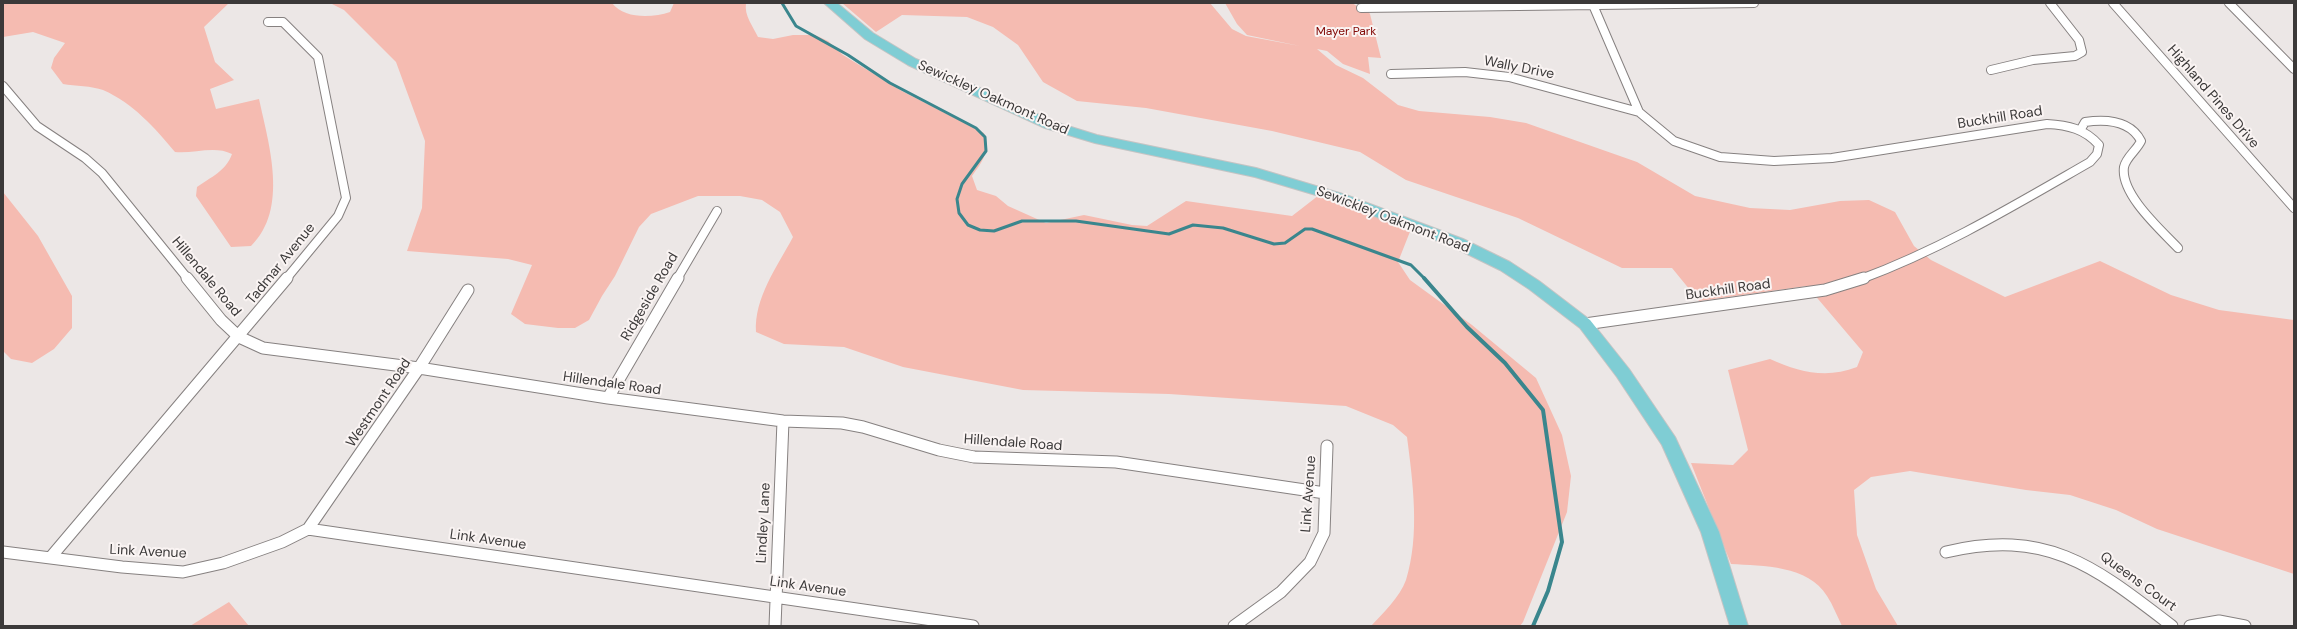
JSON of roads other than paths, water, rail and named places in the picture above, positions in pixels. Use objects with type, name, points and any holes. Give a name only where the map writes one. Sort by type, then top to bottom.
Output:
[{"type":"main road","name":"Sewickley Oakmont Road","points":[[830,3],[869,36],[896,54],[957,84],[1036,119],[1095,139],[1256,173],[1371,208],[1443,236],[1505,266],[1549,295],[1585,324],[1641,398],[1680,462],[1710,532],[1739,626]]},
{"type":"street","points":[[1361,8],[1754,3]]},
{"type":"street","points":[[1991,70],[2033,60],[2074,56],[2082,52],[2079,40],[2050,3]]},
{"type":"street","name":"Highland Pines Drive","points":[[2113,3],[2294,208]]},
{"type":"street","points":[[2229,3],[2294,69]]},
{"type":"street","name":"Buckhill Road","points":[[1585,324],[1825,290],[1871,277],[1961,235],[2090,162],[2097,154],[2099,145],[2081,129],[2059,125],[2036,124],[1849,156],[1795,161],[1756,161],[1717,155],[1689,147],[1657,130],[1639,112],[1593,5]]},
{"type":"street","name":"Tadmar Avenue","points":[[50,558],[239,337],[338,216],[346,198],[318,57],[300,37],[283,22],[268,22]]},
{"type":"street","name":"Wally Drive","points":[[1390,74],[1452,71],[1491,74],[1534,83],[1639,112]]},
{"type":"street","name":"Hillendale Road","points":[[3,86],[37,126],[85,158],[102,173],[221,320],[239,337],[263,348],[419,368],[608,398],[783,421],[842,423],[863,427],[939,450],[974,457],[1116,462],[1325,493]]},
{"type":"street","points":[[2081,129],[2085,122],[2105,121],[2118,123],[2135,130],[2141,141],[2138,150],[2126,160],[2124,167],[2126,185],[2139,204],[2178,248]]},
{"type":"street","name":"Ridgeside Road","points":[[608,398],[717,211]]},
{"type":"street","name":"Westmont Road","points":[[308,529],[419,368],[468,290]]},
{"type":"street","name":"Lindley Lane","points":[[775,626],[783,421]]},
{"type":"street","name":"Link Avenue","points":[[1234,626],[1281,592],[1310,562],[1324,533],[1327,446]]},
{"type":"street","name":"Link Avenue","points":[[3,552],[122,567],[184,572],[230,560],[282,542],[308,529],[973,626]]},
{"type":"street","name":"Queens Court","points":[[1946,552],[1974,544],[1993,543],[2011,543],[2046,548],[2088,564],[2108,576],[2172,626]]},
{"type":"street","points":[[2190,626],[2219,621],[2245,626]]},
{"type":"waterway","points":[[782,3],[796,26],[848,55],[890,83],[976,128],[985,137],[986,151],[962,184],[957,199],[959,213],[968,225],[980,230],[994,231],[1022,221],[1076,221],[1169,234],[1193,225],[1223,228],[1274,244],[1285,243],[1305,229],[1312,229],[1411,265],[1424,278]]},
{"type":"waterway","points":[[1424,278],[1467,327],[1505,363],[1543,410],[1562,542],[1548,591],[1533,626]]},
{"type":"park label","name":"Mayer Park","points":[[1346,32]]}]
